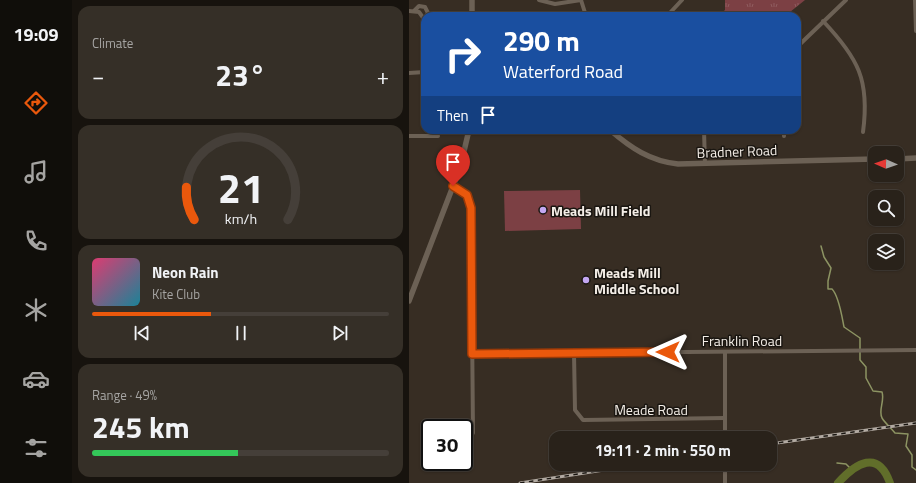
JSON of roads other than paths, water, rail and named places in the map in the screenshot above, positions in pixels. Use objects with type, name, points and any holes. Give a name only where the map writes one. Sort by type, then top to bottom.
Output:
[{"type":"street","points":[[472,0],[472,12]]},
{"type":"street","points":[[539,0],[555,4],[581,0],[585,12]]},
{"type":"street","points":[[671,12],[682,0]]},
{"type":"street","points":[[801,43],[846,0]]},
{"type":"street","points":[[915,0],[916,31]]},
{"type":"street","points":[[415,11],[419,6],[425,7],[427,12]]},
{"type":"street","points":[[409,11],[415,11],[421,14]]},
{"type":"street","points":[[823,21],[849,51],[860,74],[866,103],[863,132]]},
{"type":"street","points":[[409,73],[421,72]]},
{"type":"street","points":[[409,301],[464,157],[468,134]]},
{"type":"street","name":"Bradner Road","points":[[615,134],[634,150],[657,160],[678,164],[868,160]]},
{"type":"street","points":[[704,134],[705,164]]},
{"type":"street","points":[[409,136],[438,136]]},
{"type":"street","points":[[904,159],[916,158]]},
{"type":"street","points":[[453,186],[467,195],[471,208],[473,419]]},
{"type":"street","name":"Franklin Road","points":[[472,354],[916,350]]},
{"type":"street","points":[[725,352],[725,431]]},
{"type":"street","name":"Meade Road","points":[[574,353],[574,406],[578,416],[589,421],[725,418]]},
{"type":"street","points":[[725,471],[725,483]]},
{"type":"waterway","points":[[821,246],[824,257],[831,268],[828,289],[832,289],[837,296],[844,327],[860,338],[860,360],[866,367],[866,378],[873,391],[882,392],[882,418],[895,433],[908,434],[906,446],[912,455],[912,467],[916,470]]},
{"type":"waterway","points":[[837,463],[846,464],[852,470]]},
{"type":"waterway","points":[[838,483],[852,470],[859,465],[866,463],[873,463],[879,466],[885,472],[890,483]]},
{"type":"railway","points":[[777,443],[916,423]]},
{"type":"railway","points":[[520,483],[598,471]]},
{"type":"place","name":"Meads Mill Field","points":[[543,210]]},
{"type":"place","name":"Meads Mill Middle School","points":[[586,280]]}]
